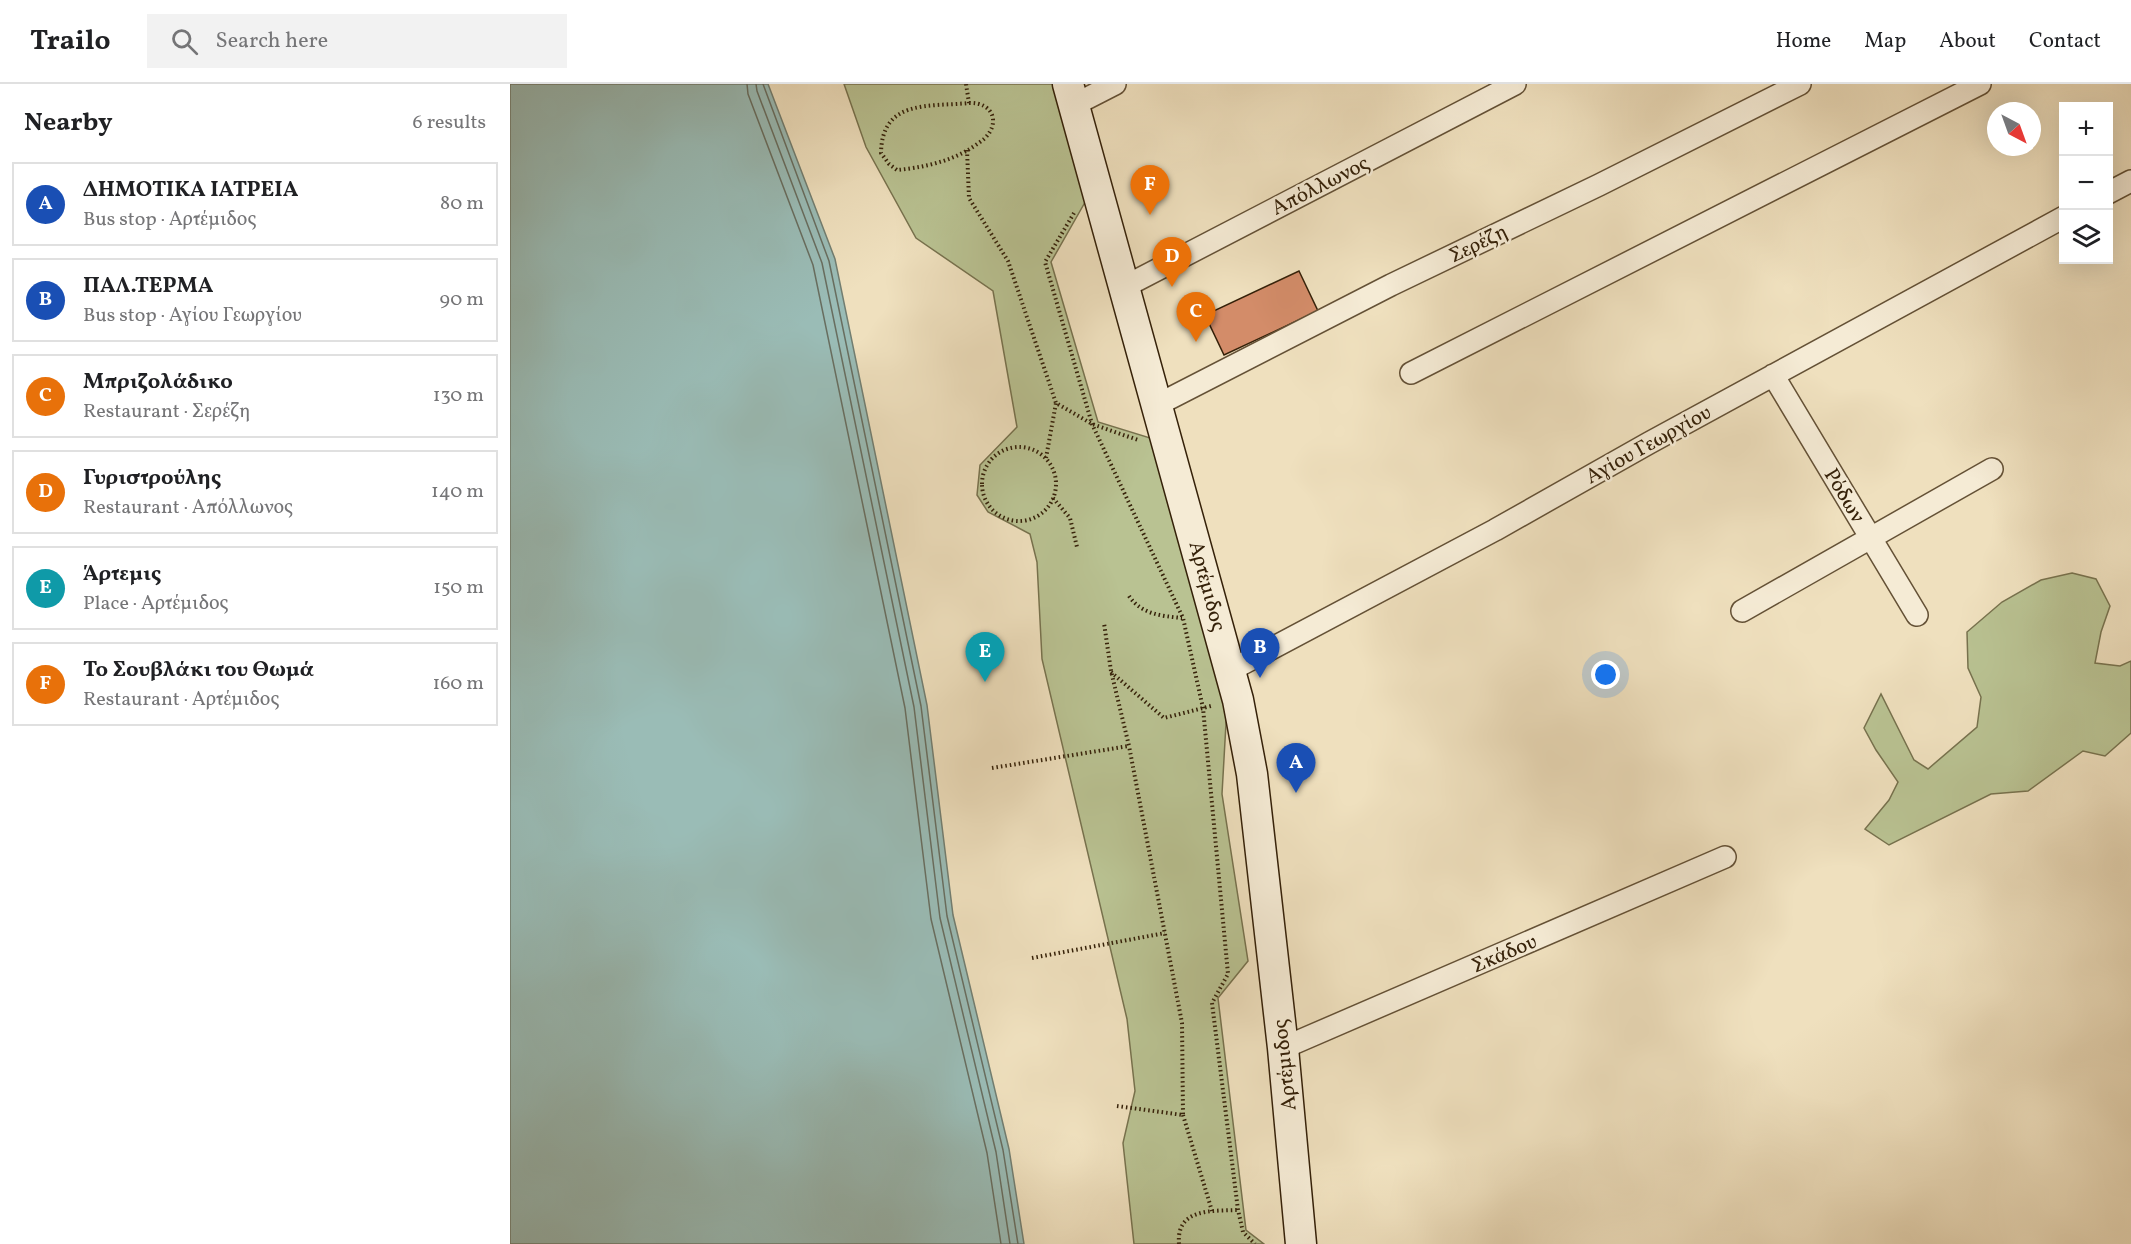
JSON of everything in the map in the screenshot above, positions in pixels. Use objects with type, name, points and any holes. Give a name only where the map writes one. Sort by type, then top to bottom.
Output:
[{"type":"main road","name":"Αρτέμιδος","points":[[1071,94],[1238,699],[1252,774],[1301,1244]]},
{"type":"street","points":[[1071,94],[1115,84]]},
{"type":"street","name":"Απόλλωνος","points":[[1124,287],[1515,84]]},
{"type":"street","name":"Σερέζη","points":[[1157,405],[1391,285],[1599,185],[1800,84]]},
{"type":"street","points":[[1411,373],[1980,84]]},
{"type":"street","points":[[2113,191],[2131,181]]},
{"type":"street","name":"Αγίου Γεωργίου","points":[[1231,670],[1495,530],[1773,375],[2059,220]]},
{"type":"street","name":"Ρόδων","points":[[1773,375],[1917,615]]},
{"type":"street","points":[[1742,611],[1992,469]]},
{"type":"street","name":"Σκάδου","points":[[1282,1048],[1725,857]]},
{"type":"path","points":[[966,84],[969,103]]},
{"type":"path","points":[[969,103],[978,103],[988,107],[993,117],[993,126],[985,139],[967,150],[930,164],[897,170],[881,153],[885,130],[893,116],[910,109],[969,103]]},
{"type":"path","points":[[967,150],[969,198],[1008,261],[1056,403],[1046,458]]},
{"type":"path","points":[[1080,204],[1046,262],[1092,424],[1183,618],[1203,708],[1228,974],[1212,1003],[1238,1210],[1243,1232],[1255,1244]]},
{"type":"path","points":[[1056,403],[1092,424],[1170,450]]},
{"type":"path","points":[[1018,447],[1030,449],[1046,458],[1054,473],[1055,486],[1053,498],[1046,509],[1024,520],[1012,520],[1000,516],[991,508],[984,498],[983,474],[996,455],[1006,449],[1018,447]]},
{"type":"path","points":[[1053,498],[1070,518],[1077,547]]},
{"type":"path","points":[[1128,596],[1135,606],[1157,615],[1183,618],[1216,615]]},
{"type":"path","points":[[1104,623],[1111,671],[1129,746],[1182,1023],[1183,1115],[1212,1211]]},
{"type":"path","points":[[1111,671],[1164,718],[1238,699]]},
{"type":"path","points":[[992,768],[1129,746]]},
{"type":"path","points":[[1032,958],[1165,933]]},
{"type":"path","points":[[1118,1106],[1183,1115]]},
{"type":"path","points":[[1179,1244],[1178,1234],[1184,1222],[1191,1216],[1212,1211],[1238,1210]]},
{"type":"green space","points":[[844,84],[1058,84],[1088,197],[1051,262],[1098,422],[1160,441],[1228,688],[1222,794],[1248,961],[1218,998],[1246,1230],[1264,1244],[1134,1244],[1123,1143],[1135,1091],[1127,1019],[1042,659],[1037,562],[1030,534],[988,512],[977,495],[980,465],[1017,427],[993,291],[916,238],[866,147]]},
{"type":"green space","points":[[2072,573],[2096,579],[2110,606],[2101,632],[2095,663],[2120,666],[2131,661],[2131,733],[2105,756],[2083,751],[2028,791],[1991,794],[1889,845],[1865,829],[1889,800],[1898,782],[1864,728],[1881,694],[1914,760],[1928,769],[1977,727],[1981,697],[1968,668],[1967,632],[2002,602],[2041,580]]},
{"type":"water","points":[[510,84],[768,84],[835,259],[927,705],[953,915],[1009,1149],[1024,1244],[510,1244]]},
{"type":"building","points":[[1299,271],[1318,311],[1224,355],[1205,315]]},
{"type":"place","name":"Το Σουβλάκι του Θωμά","points":[[1150,215]]},
{"type":"place","name":"Γυριστρούλης","points":[[1172,287]]},
{"type":"place","name":"Μπριζολάδικο","points":[[1196,342]]},
{"type":"place","name":"ΠΑΛ.ΤΕΡΜΑ","points":[[1260,678]]},
{"type":"place","name":"Άρτεμις","points":[[985,682]]},
{"type":"place","name":"ΔΗΜΟΤΙΚΑ ΙΑΤΡΕΙΑ","points":[[1296,793]]}]
